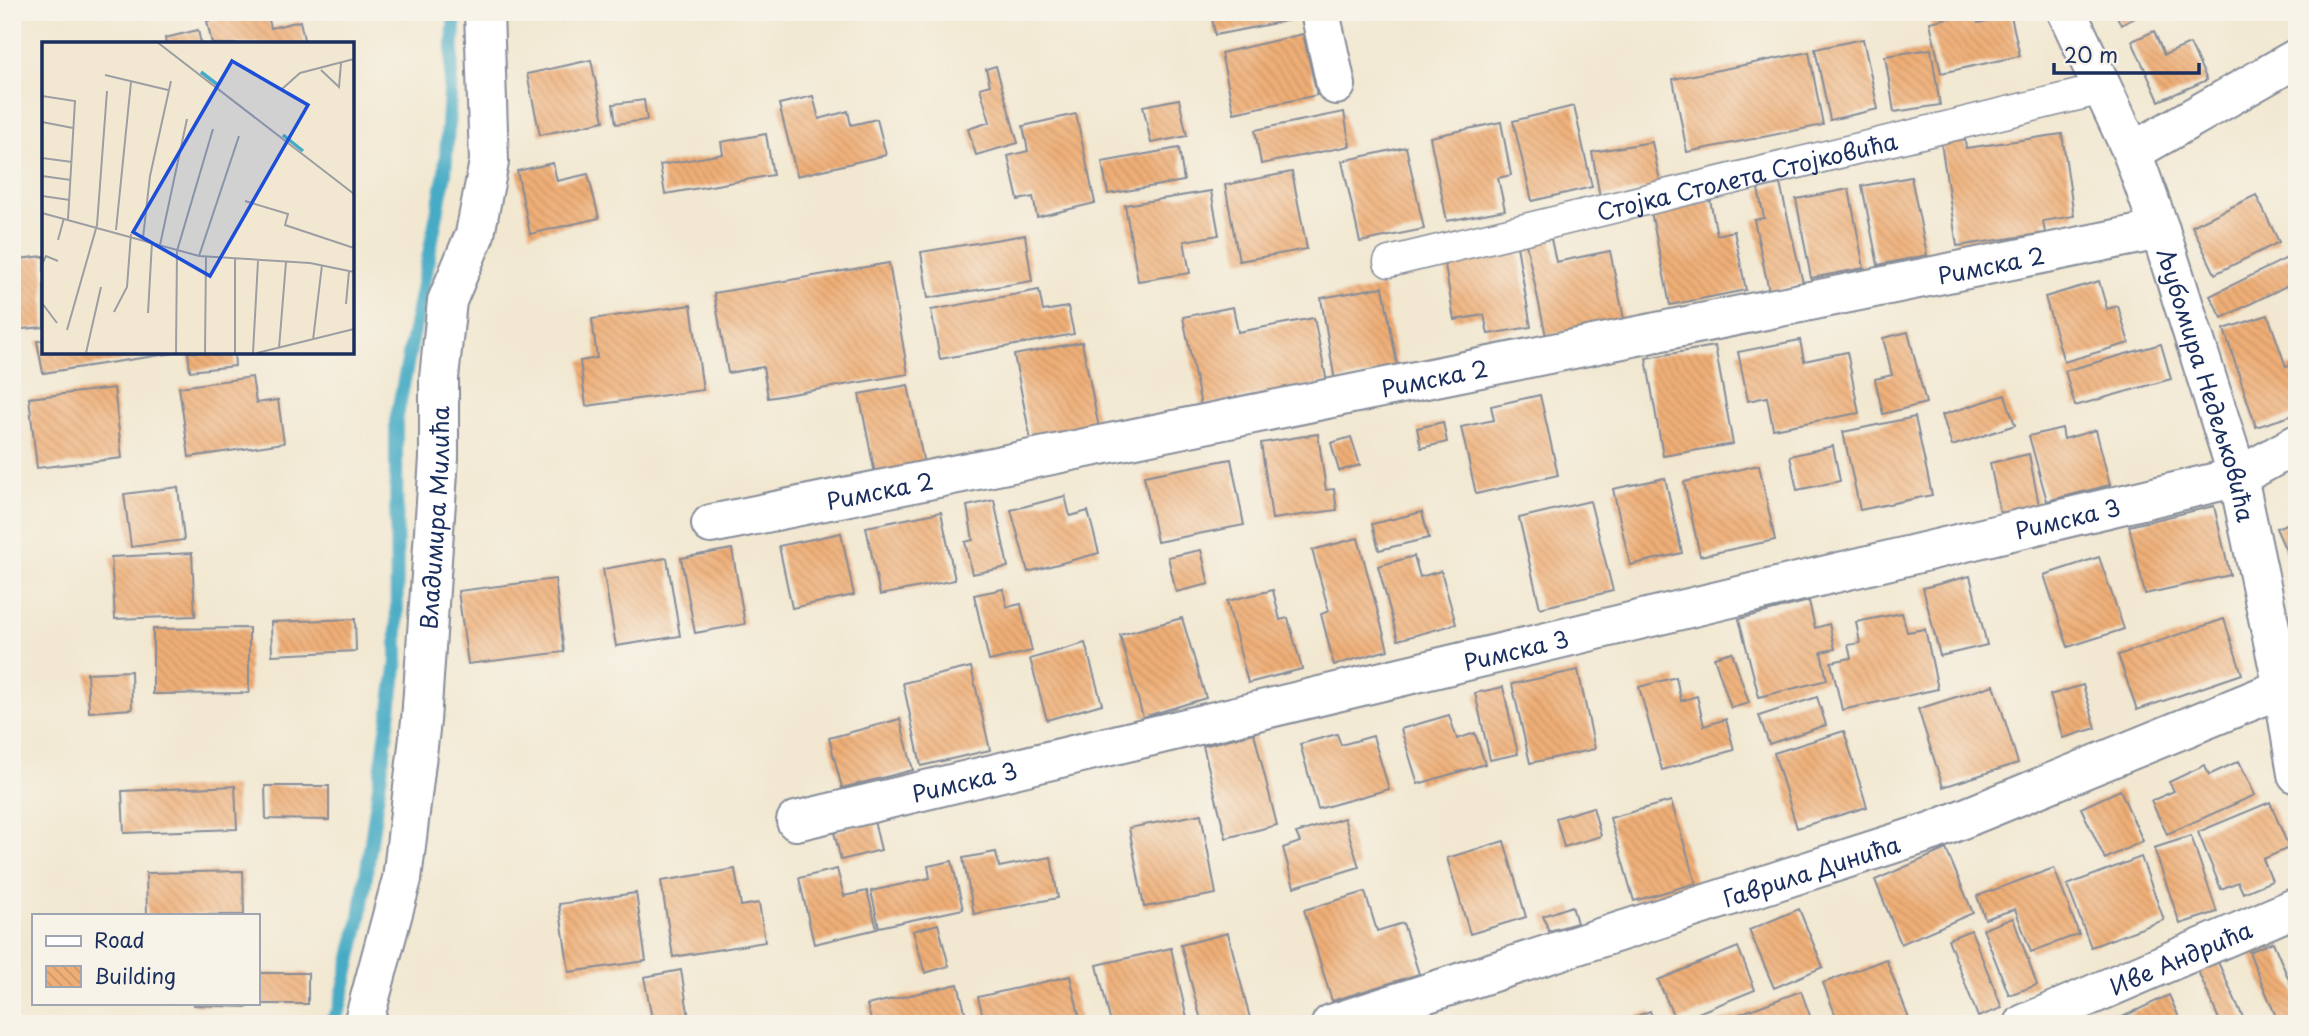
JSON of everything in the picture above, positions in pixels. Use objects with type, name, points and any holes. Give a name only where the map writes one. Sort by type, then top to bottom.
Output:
[{"type":"street","name":"Владимира Милића","points":[[363,1024],[402,879],[421,721],[439,458],[439,378],[447,300],[475,234],[489,162],[484,12]]},
{"type":"street","points":[[1320,12],[1336,85]]},
{"type":"street","name":"Љубомира Недељковића","points":[[2067,12],[2132,152],[2160,230],[2238,477],[2283,688],[2297,774]]},
{"type":"street","points":[[2132,152],[2297,58]]},
{"type":"street","name":"Римска 2","points":[[711,524],[2160,230]]},
{"type":"street","name":"Римска 3","points":[[796,821],[2238,477],[2297,443]]},
{"type":"street","name":"Гаврила Динића","points":[[1331,1024],[1638,928],[1934,831],[2283,688]]},
{"type":"street","name":"Иве Андрића","points":[[2024,1024],[2297,907]]},
{"type":"lane","name":"Стојка Столета Стојковића","points":[[1389,262],[2103,89]]},
{"type":"building","points":[[248,12],[267,12],[271,28],[300,21],[305,42],[212,42],[207,21]]},
{"type":"building","points":[[559,12],[627,12],[627,14],[560,21]]},
{"type":"building","points":[[1211,12],[1300,12],[1301,18],[1215,35]]},
{"type":"building","points":[[1975,12],[1978,23],[2011,16],[2020,56],[1941,73],[1930,22]]},
{"type":"building","points":[[2115,12],[2147,12],[2121,25]]},
{"type":"building","points":[[198,30],[201,42],[166,42],[165,38]]},
{"type":"building","points":[[2154,31],[2164,55],[2190,44],[2207,80],[2159,101],[2132,41]]},
{"type":"building","points":[[1303,34],[1317,95],[1234,113],[1221,53]]},
{"type":"building","points":[[1863,39],[1878,109],[1830,120],[1815,49]]},
{"type":"building","points":[[1931,49],[1940,105],[1894,112],[1885,56]]},
{"type":"building","points":[[1809,52],[1823,125],[1687,152],[1673,79]]},
{"type":"building","points":[[591,60],[604,121],[540,135],[527,74]]},
{"type":"building","points":[[996,66],[1018,143],[976,155],[968,129],[990,122],[980,88],[990,85],[986,69]]},
{"type":"building","points":[[813,96],[819,119],[848,111],[851,125],[877,119],[886,155],[797,176],[779,104]]},
{"type":"building","points":[[1179,99],[1187,136],[1151,143],[1143,106]]},
{"type":"building","points":[[644,100],[647,120],[616,124],[613,104]]},
{"type":"building","points":[[1574,106],[1592,187],[1532,201],[1513,121]]},
{"type":"building","points":[[1344,112],[1350,146],[1261,164],[1255,130]]},
{"type":"building","points":[[1076,114],[1095,203],[1037,217],[1033,197],[1018,200],[1008,156],[1028,151],[1023,126]]},
{"type":"building","points":[[1501,122],[1511,175],[1498,178],[1505,210],[1447,221],[1430,137]]},
{"type":"building","points":[[766,134],[773,175],[665,194],[660,165],[723,154],[721,142]]},
{"type":"building","points":[[2062,134],[2074,216],[2043,221],[2045,233],[1957,246],[1941,143],[1965,139],[1966,148]]},
{"type":"building","points":[[1652,142],[1661,186],[1600,197],[1592,152]]},
{"type":"building","points":[[1406,147],[1424,229],[1360,242],[1342,161]]},
{"type":"building","points":[[1179,148],[1184,181],[1108,194],[1102,162]]},
{"type":"building","points":[[553,163],[557,181],[588,174],[599,218],[530,234],[517,171]]},
{"type":"building","points":[[1292,172],[1307,249],[1239,261],[1225,185]]},
{"type":"building","points":[[1911,177],[1927,255],[1878,265],[1862,186]]},
{"type":"building","points":[[1780,184],[1803,283],[1769,291],[1754,220],[1764,218],[1758,189]]},
{"type":"building","points":[[1849,189],[1864,268],[1811,278],[1796,199]]},
{"type":"building","points":[[1211,191],[1219,235],[1184,241],[1190,273],[1138,281],[1125,205]]},
{"type":"building","points":[[2256,195],[2279,242],[2215,274],[2192,226]]},
{"type":"building","points":[[1710,200],[1717,235],[1734,231],[1746,290],[1670,305],[1651,212]]},
{"type":"building","points":[[1025,235],[1032,281],[928,298],[921,252]]},
{"type":"building","points":[[1551,239],[1556,262],[1610,251],[1624,319],[1546,336],[1526,244]]},
{"type":"building","points":[[1517,246],[1531,327],[1488,334],[1484,315],[1454,320],[1444,259]]},
{"type":"building","points":[[2297,253],[2297,304],[2288,285],[2222,318],[2210,296]]},
{"type":"building","points":[[42,256],[42,327],[12,330],[12,260]]},
{"type":"building","points":[[889,263],[908,374],[768,398],[763,367],[728,373],[714,293]]},
{"type":"building","points":[[2099,281],[2107,309],[2118,306],[2129,343],[2064,362],[2045,297]]},
{"type":"building","points":[[1383,287],[1398,370],[1335,381],[1321,298]]},
{"type":"building","points":[[1039,290],[1043,311],[1068,307],[1074,334],[940,359],[931,310]]},
{"type":"building","points":[[691,305],[703,390],[586,406],[580,361],[597,358],[592,319]]},
{"type":"building","points":[[1233,307],[1238,332],[1314,318],[1327,382],[1201,406],[1183,317]]},
{"type":"building","points":[[2268,315],[2286,367],[2297,364],[2297,414],[2256,427],[2224,329]]},
{"type":"building","points":[[1908,332],[1926,403],[1883,414],[1875,379],[1892,375],[1883,338]]},
{"type":"building","points":[[42,340],[42,354],[167,354],[43,373],[37,341]]},
{"type":"building","points":[[1800,340],[1804,361],[1847,352],[1859,413],[1773,429],[1767,397],[1748,401],[1738,352]]},
{"type":"building","points":[[1082,342],[1099,428],[1031,441],[1014,355]]},
{"type":"building","points":[[2161,344],[2171,379],[2075,406],[2065,371]]},
{"type":"building","points":[[1715,346],[1733,444],[1663,456],[1646,358]]},
{"type":"building","points":[[188,354],[234,354],[235,366],[190,371]]},
{"type":"building","points":[[252,377],[256,403],[278,400],[284,443],[189,457],[179,387]]},
{"type":"building","points":[[908,385],[924,464],[875,474],[859,394]]},
{"type":"building","points":[[114,388],[122,458],[37,468],[29,398]]},
{"type":"building","points":[[1540,395],[1558,475],[1476,494],[1461,427],[1494,420],[1491,406]]},
{"type":"building","points":[[2005,395],[2015,425],[1952,446],[1942,415]]},
{"type":"building","points":[[1915,417],[1932,495],[1860,510],[1843,432]]},
{"type":"building","points":[[1443,422],[1447,442],[1421,448],[1417,428]]},
{"type":"building","points":[[2062,428],[2064,439],[2096,430],[2110,485],[2047,501],[2029,436]]},
{"type":"building","points":[[1318,434],[1326,490],[1334,489],[1337,510],[1272,519],[1261,443]]},
{"type":"building","points":[[1351,437],[1360,465],[1339,471],[1331,443]]},
{"type":"building","points":[[1833,446],[1840,481],[1797,490],[1790,456]]},
{"type":"building","points":[[2029,454],[2039,505],[2000,513],[1990,463]]},
{"type":"building","points":[[1231,459],[1244,525],[1157,542],[1144,476]]},
{"type":"building","points":[[1759,465],[1775,540],[1700,556],[1684,482]]},
{"type":"building","points":[[1665,478],[1682,553],[1630,565],[1613,489]]},
{"type":"building","points":[[178,487],[184,540],[131,547],[124,494]]},
{"type":"building","points":[[1065,496],[1070,516],[1088,511],[1099,553],[1028,572],[1011,510]]},
{"type":"building","points":[[994,500],[1008,567],[972,574],[965,542],[973,540],[967,506]]},
{"type":"building","points":[[1590,501],[1613,591],[1540,608],[1519,518]]},
{"type":"building","points":[[2214,506],[2230,575],[2145,594],[2129,526]]},
{"type":"building","points":[[941,512],[955,580],[880,595],[866,527]]},
{"type":"building","points":[[1422,512],[1429,538],[1379,550],[1372,524]]},
{"type":"building","points":[[2297,520],[2297,576],[2276,528]]},
{"type":"building","points":[[841,533],[854,595],[792,608],[779,546]]},
{"type":"building","points":[[1358,538],[1388,650],[1334,665],[1321,614],[1329,611],[1312,550]]},
{"type":"building","points":[[732,549],[745,624],[695,633],[681,558]]},
{"type":"building","points":[[1201,550],[1209,584],[1176,592],[1168,557]]},
{"type":"building","points":[[192,553],[195,616],[115,619],[111,557]]},
{"type":"building","points":[[1414,556],[1420,577],[1441,571],[1456,624],[1398,640],[1378,566]]},
{"type":"building","points":[[2099,557],[2124,629],[2068,647],[2044,575]]},
{"type":"building","points":[[667,558],[680,636],[616,646],[603,569]]},
{"type":"building","points":[[1970,576],[1987,645],[1940,656],[1923,588]]},
{"type":"building","points":[[555,579],[564,652],[468,664],[458,591]]},
{"type":"building","points":[[1003,589],[1007,607],[1021,604],[1032,651],[989,661],[974,595]]},
{"type":"building","points":[[1273,590],[1280,620],[1288,618],[1302,669],[1248,683],[1227,601]]},
{"type":"building","points":[[1809,601],[1815,628],[1829,624],[1835,649],[1821,652],[1827,680],[1759,697],[1739,619]]},
{"type":"building","points":[[1902,613],[1907,632],[1925,629],[1938,689],[1842,710],[1831,662],[1851,658],[1848,645],[1860,643],[1856,622]]},
{"type":"building","points":[[1182,618],[1206,698],[1143,717],[1120,635]]},
{"type":"building","points":[[355,619],[356,651],[272,655],[271,622]]},
{"type":"building","points":[[2224,619],[2242,674],[2137,710],[2118,655]]},
{"type":"building","points":[[249,628],[249,693],[153,694],[153,629]]},
{"type":"building","points":[[1085,643],[1102,704],[1047,720],[1030,659]]},
{"type":"building","points":[[1732,652],[1749,703],[1731,708],[1714,657]]},
{"type":"building","points":[[971,667],[990,750],[921,766],[903,683]]},
{"type":"building","points":[[1578,670],[1595,749],[1530,763],[1512,684]]},
{"type":"building","points":[[131,671],[132,709],[89,712],[87,673]]},
{"type":"building","points":[[1676,677],[1681,701],[1697,696],[1704,726],[1726,719],[1734,750],[1662,770],[1639,687]]},
{"type":"building","points":[[1994,685],[2018,763],[1943,787],[1918,709]]},
{"type":"building","points":[[2083,685],[2096,728],[2063,738],[2050,695]]},
{"type":"building","points":[[1503,687],[1518,754],[1490,760],[1475,693]]},
{"type":"building","points":[[1817,697],[1826,725],[1769,744],[1759,716]]},
{"type":"building","points":[[1449,715],[1457,739],[1475,733],[1485,764],[1418,784],[1401,729]]},
{"type":"building","points":[[900,719],[913,770],[842,788],[829,738]]},
{"type":"building","points":[[1844,731],[1867,807],[1797,828],[1774,753]]},
{"type":"building","points":[[1254,733],[1277,825],[1226,838],[1203,746]]},
{"type":"building","points":[[1337,734],[1341,745],[1373,736],[1389,789],[1318,809],[1300,744]]},
{"type":"building","points":[[2239,761],[2255,795],[2167,834],[2151,801],[2174,791],[2169,782],[2205,765],[2209,775]]},
{"type":"building","points":[[235,786],[237,829],[124,833],[122,791]]},
{"type":"building","points":[[265,786],[329,786],[329,820],[266,819]]},
{"type":"building","points":[[2120,790],[2143,841],[2105,859],[2081,808]]},
{"type":"building","points":[[1671,801],[1696,883],[1634,901],[1610,818]]},
{"type":"building","points":[[2270,802],[2289,848],[2263,859],[2272,881],[2243,893],[2238,882],[2221,889],[2198,832]]},
{"type":"building","points":[[1593,807],[1601,836],[1564,847],[1556,818]]},
{"type":"building","points":[[1201,814],[1216,894],[1144,907],[1129,828]]},
{"type":"building","points":[[1344,818],[1359,867],[1294,887],[1283,848],[1300,842],[1296,833]]},
{"type":"building","points":[[874,821],[881,850],[841,860],[834,832]]},
{"type":"building","points":[[2191,836],[2217,912],[2180,924],[2154,848]]},
{"type":"building","points":[[1504,841],[1526,917],[1470,934],[1447,858]]},
{"type":"building","points":[[1946,849],[1973,913],[1901,944],[1875,880]]},
{"type":"building","points":[[996,852],[999,867],[1051,857],[1058,898],[974,914],[963,858]]},
{"type":"building","points":[[2141,857],[2164,920],[2091,947],[2067,885]]},
{"type":"building","points":[[952,861],[963,909],[879,927],[871,891],[930,878],[928,866]]},
{"type":"building","points":[[2054,868],[2079,934],[2031,952],[2015,909],[1985,919],[1977,896]]},
{"type":"building","points":[[735,869],[741,906],[759,903],[765,942],[673,957],[661,881]]},
{"type":"building","points":[[837,869],[844,896],[867,891],[877,929],[814,944],[799,878]]},
{"type":"building","points":[[243,871],[244,914],[147,914],[146,873]]},
{"type":"building","points":[[1365,892],[1377,931],[1403,923],[1419,974],[1332,1001],[1304,910]]},
{"type":"building","points":[[636,893],[646,961],[569,972],[559,904]]},
{"type":"building","points":[[1572,906],[1577,923],[1549,931],[1543,916]]},
{"type":"building","points":[[1799,909],[1823,967],[1774,988],[1749,930]]},
{"type":"building","points":[[2013,918],[2037,985],[2009,995],[1983,929]]},
{"type":"building","points":[[938,924],[949,966],[925,973],[913,931]]},
{"type":"building","points":[[1971,930],[2002,1008],[1978,1017],[1948,939]]},
{"type":"building","points":[[1228,933],[1251,1022],[1202,1024],[1181,945]]},
{"type":"building","points":[[2273,942],[2297,999],[2297,1024],[2279,1024],[2249,952]]},
{"type":"building","points":[[1738,947],[1755,990],[1676,1022],[1658,980]]},
{"type":"building","points":[[1171,948],[1188,1022],[1111,1024],[1097,965]]},
{"type":"building","points":[[1886,959],[1911,1024],[1839,1024],[1823,983]]},
{"type":"building","points":[[2218,962],[2246,1024],[2221,1024],[2198,971]]},
{"type":"building","points":[[681,970],[690,1024],[653,1024],[644,977]]},
{"type":"building","points":[[259,973],[308,973],[308,1004],[259,1004]]},
{"type":"building","points":[[1070,976],[1081,1024],[985,1024],[978,997]]},
{"type":"building","points":[[958,984],[968,1023],[872,1024],[867,1005]]},
{"type":"building","points":[[1801,991],[1813,1024],[1715,1024],[1715,1023]]},
{"type":"building","points":[[2169,995],[2182,1024],[2120,1024],[2118,1019]]},
{"type":"building","points":[[248,1004],[248,1007],[193,1005]]},
{"type":"building","points":[[1650,1011],[1655,1024],[1617,1024]]},
{"type":"waterway","points":[[329,1024],[339,1010],[360,918],[397,661],[396,421],[445,173],[455,12]]}]
